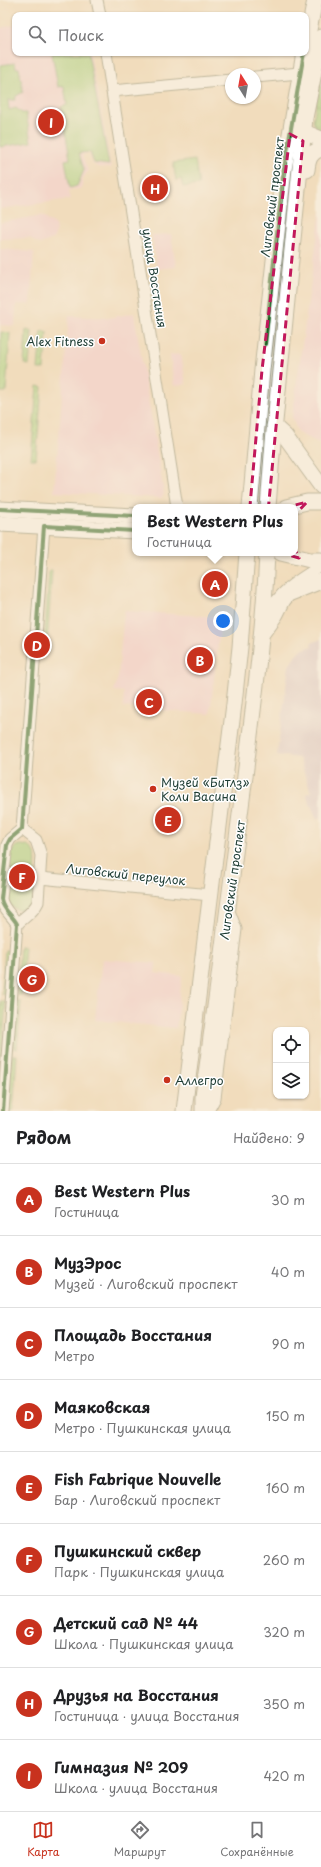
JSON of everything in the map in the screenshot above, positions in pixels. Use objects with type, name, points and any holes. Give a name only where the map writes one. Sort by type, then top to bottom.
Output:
[{"type":"main road","points":[[309,30],[315,0]]},
{"type":"main road","name":"Лиговский проспект","points":[[250,504],[262,370],[299,136],[321,37]]},
{"type":"main road","name":"Лиговский проспект","points":[[268,504],[274,426],[295,222],[300,73],[303,56]]},
{"type":"main road","points":[[299,136],[321,140]]},
{"type":"main road","points":[[299,136],[321,149]]},
{"type":"main road","name":"Лиговский проспект","points":[[295,222],[303,201],[310,155],[314,151],[321,149]]},
{"type":"main road","points":[[274,426],[285,436],[321,486]]},
{"type":"main road","points":[[298,505],[314,502]]},
{"type":"main road","points":[[298,512],[314,502]]},
{"type":"main road","points":[[0,509],[132,516]]},
{"type":"main road","points":[[0,524],[132,531]]},
{"type":"main road","points":[[298,555],[321,560]]},
{"type":"main road","name":"Лиговский проспект","points":[[184,1111],[240,647],[247,556]]},
{"type":"main road","name":"Лиговский проспект","points":[[203,1111],[203,1097],[229,911],[264,618],[267,556]]},
{"type":"main road","points":[[262,633],[288,594],[321,581]]},
{"type":"main road","points":[[227,758],[247,760]]},
{"type":"street","points":[[97,0],[99,12]]},
{"type":"street","name":"улица Восстания","points":[[106,56],[178,504]]},
{"type":"street","points":[[261,76],[300,73]]},
{"type":"street","points":[[112,91],[225,81]]},
{"type":"street","points":[[18,918],[2,905],[1,899],[7,844],[22,832],[44,526]]},
{"type":"street","points":[[264,618],[275,601],[285,590],[321,566]]},
{"type":"street","points":[[18,918],[30,914],[35,909],[38,902],[40,878],[40,847],[36,840],[22,832]]},
{"type":"street","name":"Лиговский переулок","points":[[40,878],[210,896]]},
{"type":"street","points":[[208,1111],[215,1098],[236,929],[229,911]]},
{"type":"street","points":[[3,1111],[18,918]]},
{"type":"highlighted area","points":[[290,134],[303,141],[268,512],[307,502],[290,520],[286,532],[299,558],[267,549],[249,517],[262,370]]},
{"type":"shaded area","points":[[12,26],[12,56],[91,56],[111,168],[98,167],[93,164],[89,153],[82,155],[88,171],[82,180],[82,188],[69,191],[70,199],[0,209],[0,28]]},
{"type":"shaded area","points":[[321,210],[321,444],[298,433],[292,417]]},
{"type":"shaded area","points":[[42,215],[55,224],[56,232],[53,239],[40,244],[30,238],[0,239],[0,223]]},
{"type":"shaded area","points":[[171,234],[176,267],[157,269],[152,235]]},
{"type":"shaded area","points":[[0,249],[34,252],[30,304],[16,304],[15,326],[0,325]]},
{"type":"shaded area","points":[[134,313],[164,494],[161,498],[54,492],[69,316],[108,318]]},
{"type":"shaded area","points":[[181,354],[186,384],[174,386],[170,355]]},
{"type":"shaded area","points":[[124,611],[221,617],[210,714],[123,707],[124,692],[114,691],[118,677]]},
{"type":"shaded area","points":[[321,639],[321,817],[317,819],[306,794],[311,792],[299,758],[277,755],[289,666],[299,651],[312,646],[311,643]]},
{"type":"shaded area","points":[[102,959],[156,963],[155,973],[182,976],[176,1028],[95,1020]]},
{"type":"green space","points":[[53,56],[89,56],[109,165],[94,163],[90,152],[79,153],[84,170],[77,186],[70,188],[65,160],[70,159],[61,107],[67,105],[64,86],[58,87]]},
{"type":"green space","points":[[15,63],[16,68],[19,68],[23,92],[16,96],[15,100],[8,100],[9,110],[16,108],[22,113],[26,113],[31,142],[0,147],[0,65]]},
{"type":"green space","points":[[321,76],[321,131],[315,126],[313,121]]},
{"type":"green space","points":[[195,160],[199,185],[183,187],[181,179],[176,180],[173,163]]},
{"type":"green space","points":[[26,330],[32,331],[29,365],[24,364]]},
{"type":"green space","points":[[41,331],[47,332],[44,369],[38,369]]},
{"type":"green space","points":[[1,332],[10,333],[6,392],[0,392]]},
{"type":"green space","points":[[37,386],[42,387],[36,459],[31,459]]},
{"type":"green space","points":[[49,570],[52,570],[47,646],[44,646]]},
{"type":"green space","points":[[20,845],[27,846],[33,850],[36,864],[31,903],[30,906],[23,910],[18,910],[10,906],[7,899],[11,853],[15,847]]},
{"type":"green space","points":[[20,946],[25,947],[21,995],[17,995]]},
{"type":"green space","points":[[5,951],[10,951],[6,994],[2,994]]},
{"type":"green space","points":[[1,1001],[6,1001],[2,1057],[0,1057]]},
{"type":"green space","points":[[16,1002],[21,1002],[17,1049],[13,1048]]},
{"type":"green space","points":[[12,1055],[17,1055],[13,1111],[8,1111]]},
{"type":"cycle path","points":[[265,344],[284,169],[303,56]]},
{"type":"cycle path","points":[[0,509],[132,516]]},
{"type":"cycle path","points":[[3,1111],[17,924],[2,903],[1,899],[7,845],[10,839],[22,829],[44,526],[132,531]]},
{"type":"place","name":"Гимназия № 209","points":[[51,122]]},
{"type":"place","name":"Друзья на Восстания","points":[[155,188]]},
{"type":"place","name":"Alex Fitness","points":[[102,341]]},
{"type":"place","name":"Best Western Plus","points":[[215,584]]},
{"type":"place","name":"Маяковская","points":[[37,645]]},
{"type":"place","name":"МузЭрос","points":[[200,660]]},
{"type":"place","name":"Площадь Восстания","points":[[149,702]]},
{"type":"place","name":"Музей «Битлз» Коли Васина","points":[[153,789]]},
{"type":"place","name":"Fish Fabrique Nouvelle","points":[[168,820]]},
{"type":"place","name":"Пушкинский сквер","points":[[22,877]]},
{"type":"place","name":"Детский сад № 44","points":[[32,979]]},
{"type":"place","name":"Аллегро","points":[[167,1080]]}]
